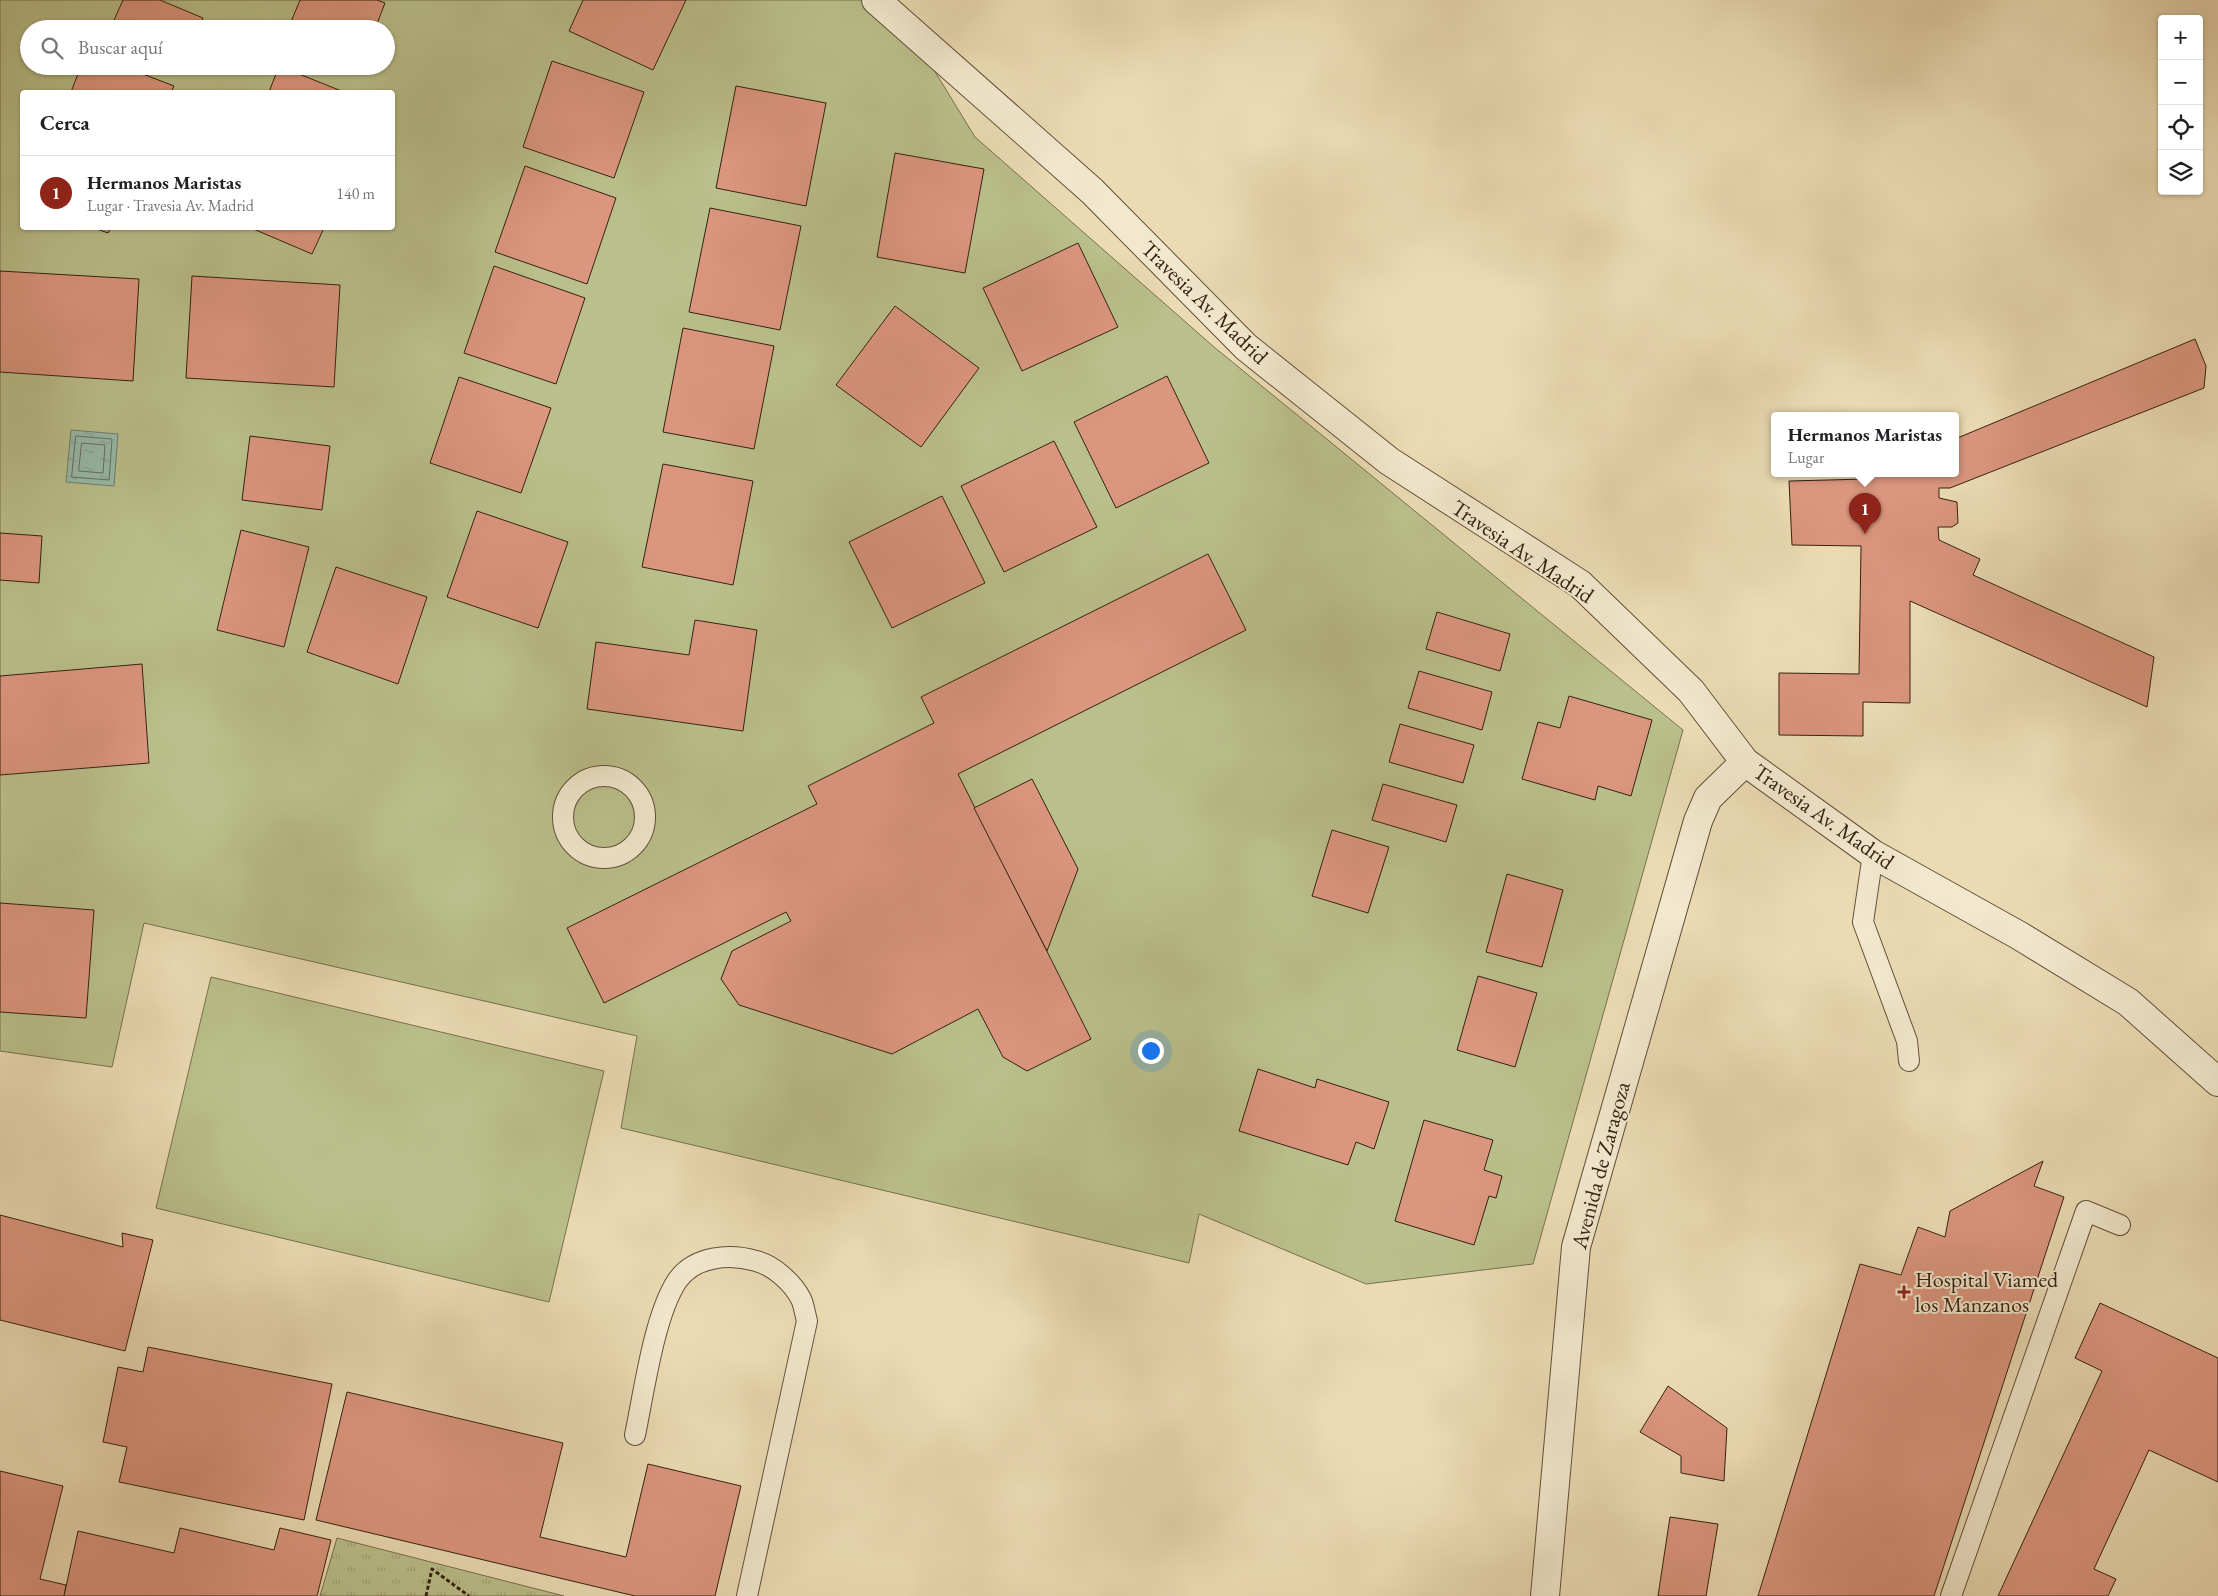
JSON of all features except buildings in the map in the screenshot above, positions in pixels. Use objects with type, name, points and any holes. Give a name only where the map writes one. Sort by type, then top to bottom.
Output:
[{"type":"street","name":"Travesia Av. Madrid","points":[[876,0],[1092,191],[1246,347],[1389,461],[1580,584],[1691,691],[1746,762],[1873,854],[2020,936],[2128,1002],[2218,1082]]},
{"type":"street","name":"Avenida de Zaragoza","points":[[1545,1596],[1576,1247],[1698,821],[1708,798],[1746,762]]},
{"type":"lane","points":[[600,775],[613,776],[626,781],[636,790],[645,808],[644,828],[638,840],[629,850],[617,857],[604,859],[590,856],[579,850],[569,840],[563,827],[562,813],[566,799],[574,787],[586,779],[600,775]]},
{"type":"lane","points":[[1873,854],[1863,922],[1907,1041],[1909,1061]]},
{"type":"lane","points":[[1951,1596],[2086,1210],[2120,1225]]},
{"type":"lane","points":[[635,1435],[662,1313],[677,1280],[697,1264],[714,1258],[739,1256],[762,1262],[786,1279],[801,1299],[807,1321],[747,1596]]},
{"type":"path","points":[[426,1596],[432,1569],[468,1596]]},
{"type":"green space","points":[[0,0],[891,0],[975,137],[1214,347],[1683,730],[1533,1264],[1366,1284],[1199,1214],[1189,1263],[621,1128],[637,1036],[144,923],[112,1067],[0,1051]]},
{"type":"green space","points":[[211,977],[604,1071],[549,1302],[156,1208]]},
{"type":"green space","points":[[337,1538],[564,1596],[320,1596]]},
{"type":"water","points":[[71,430],[118,434],[114,486],[66,482]]},
{"type":"place","name":"Hermanos Maristas","points":[[1865,534]]},
{"type":"place","name":"Hospital Viamed los Manzanos","points":[[1904,1292]]}]
